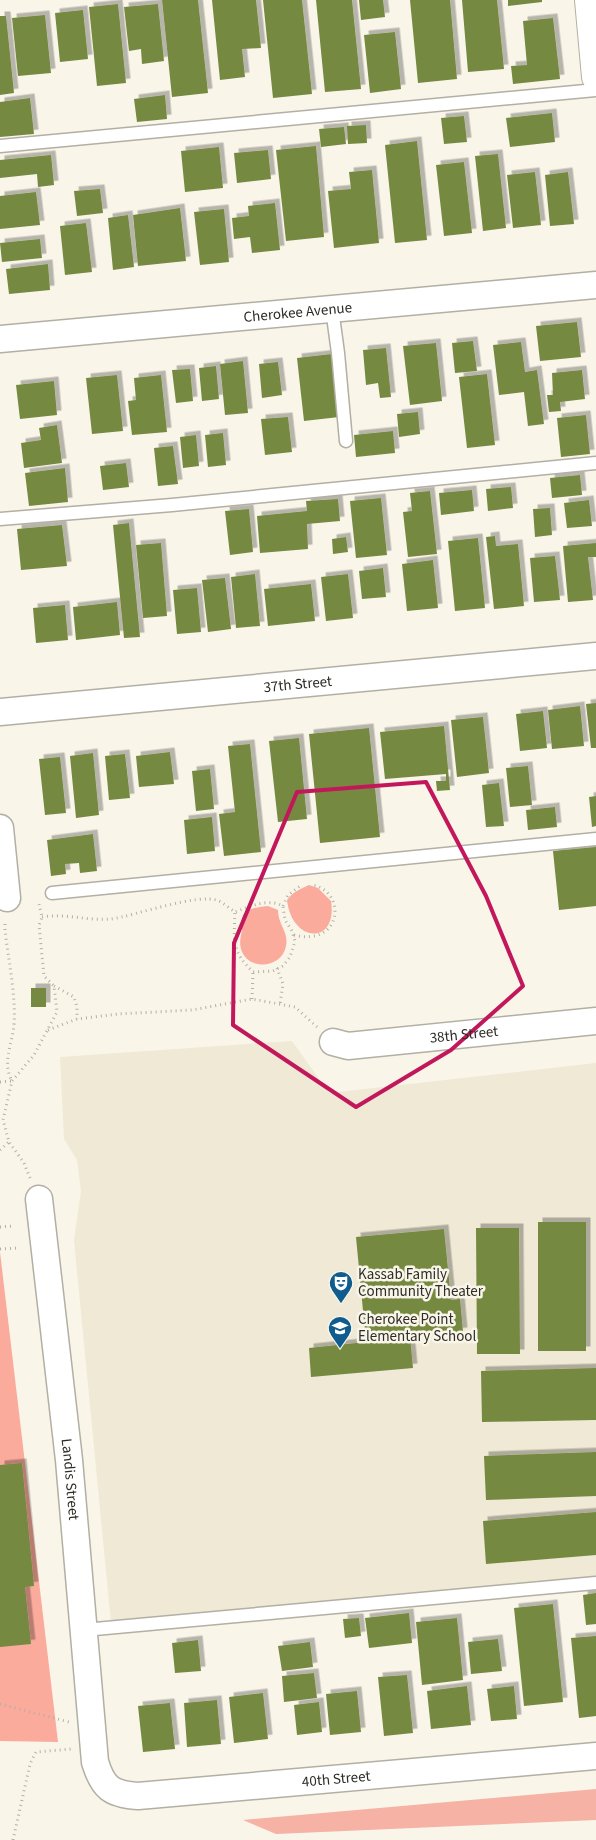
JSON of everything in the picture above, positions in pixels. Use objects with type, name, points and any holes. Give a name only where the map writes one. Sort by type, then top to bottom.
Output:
[{"type":"main road","points":[[589,0],[596,76]]},
{"type":"street","name":"Cherokee Avenue","points":[[0,339],[596,285]]},
{"type":"street","name":"37th Street","points":[[0,712],[596,656]]},
{"type":"street","points":[[0,828],[3,898]]},
{"type":"street","name":"38th Street","points":[[333,1042],[348,1046],[596,1021]]},
{"type":"street","name":"Landis Street","points":[[39,1199],[69,1460],[93,1746]]},
{"type":"street","name":"40th Street","points":[[93,1746],[99,1776],[108,1788],[121,1795],[138,1796],[596,1756]]},
{"type":"lane","points":[[0,146],[596,90]]},
{"type":"lane","points":[[332,309],[346,441]]},
{"type":"lane","points":[[0,519],[182,504],[596,463]]},
{"type":"lane","points":[[52,893],[596,839]]},
{"type":"lane","points":[[84,1630],[596,1583]]},
{"type":"path","points":[[253,972],[273,971],[283,966],[290,957],[295,941],[285,920],[283,906],[288,895],[298,887],[306,884],[323,888],[333,902],[334,920],[330,928],[323,933],[308,938],[293,935]]},
{"type":"path","points":[[3,898],[14,1008],[14,1029],[7,1072],[12,1081]]},
{"type":"path","points":[[42,917],[61,915],[87,919],[110,919],[169,904],[198,900],[218,900],[235,912]]},
{"type":"path","points":[[38,901],[42,917],[39,925],[44,976],[54,986],[74,997],[77,1007],[77,1019]]},
{"type":"path","points":[[235,912],[267,902],[283,906]]},
{"type":"path","points":[[235,912],[234,943],[236,952],[253,972],[252,998]]},
{"type":"path","points":[[277,968],[283,984],[280,1004]]},
{"type":"path","points":[[24,1163],[9,1142],[3,1120],[12,1081],[34,1055],[57,1012],[54,986]]},
{"type":"path","points":[[47,1031],[77,1019],[118,1014],[192,1010],[252,998],[295,1007],[333,1042]]},
{"type":"path","points":[[0,1082],[12,1081]]},
{"type":"path","points":[[0,1150],[9,1142]]},
{"type":"path","points":[[0,1227],[13,1226]]},
{"type":"path","points":[[0,1250],[18,1248]]},
{"type":"path","points":[[0,1704],[93,1746]]},
{"type":"path","points":[[13,1840],[30,1764],[36,1752],[93,1746]]},
{"type":"highlighted area","points":[[426,782],[486,896],[523,986],[451,1050],[356,1107],[233,1025],[234,943],[297,792]]},
{"type":"shaded area","points":[[309,885],[318,888],[331,901],[331,915],[328,926],[321,932],[314,934],[305,931],[297,925],[287,900],[294,893]]},
{"type":"shaded area","points":[[268,906],[278,910],[287,941],[283,954],[278,959],[272,963],[257,964],[244,956],[241,949],[242,918],[249,910]]},
{"type":"shaded area","name":"Cherokee Point Elementary School","points":[[292,1041],[329,1093],[596,1063],[596,1578],[111,1623],[74,1240],[81,1191],[77,1160],[64,1139],[60,1057]]},
{"type":"shaded area","points":[[0,1252],[58,1742],[0,1741]]},
{"type":"shaded area","points":[[596,1789],[596,1820],[276,1834],[243,1820]]},
{"type":"building","points":[[162,0],[198,0],[208,93],[172,97]]},
{"type":"building","points":[[212,0],[256,0],[261,48],[242,49],[245,77],[220,80]]},
{"type":"building","points":[[263,0],[302,0],[312,94],[273,98]]},
{"type":"building","points":[[316,0],[352,0],[361,89],[325,92]]},
{"type":"building","points":[[359,0],[383,0],[385,17],[361,20]]},
{"type":"building","points":[[410,0],[450,0],[457,79],[418,83]]},
{"type":"building","points":[[462,0],[497,0],[504,69],[468,72]]},
{"type":"building","points":[[508,0],[542,0],[542,2],[508,6]]},
{"type":"building","points":[[118,4],[126,83],[97,86],[89,7]]},
{"type":"building","points":[[158,4],[164,61],[142,64],[141,49],[129,51],[124,7]]},
{"type":"building","points":[[83,10],[88,59],[60,62],[55,13]]},
{"type":"building","points":[[45,15],[51,73],[18,76],[12,18]]},
{"type":"building","points":[[0,16],[6,16],[14,93],[0,95]]},
{"type":"building","points":[[553,18],[560,79],[513,84],[511,66],[527,65],[523,21]]},
{"type":"building","points":[[395,32],[401,89],[370,93],[364,35]]},
{"type":"building","points":[[165,95],[167,119],[137,122],[134,99]]},
{"type":"building","points":[[30,98],[34,134],[0,137],[0,102]]},
{"type":"building","points":[[552,113],[555,142],[510,147],[506,118]]},
{"type":"building","points":[[464,116],[467,142],[444,144],[441,118]]},
{"type":"building","points":[[366,125],[367,143],[348,144],[347,126]]},
{"type":"building","points":[[344,127],[346,144],[321,147],[319,129]]},
{"type":"building","points":[[417,141],[427,240],[395,243],[385,145]]},
{"type":"building","points":[[316,146],[324,237],[286,241],[276,150]]},
{"type":"building","points":[[219,147],[223,188],[185,192],[181,151]]},
{"type":"building","points":[[268,150],[271,179],[237,183],[234,153]]},
{"type":"building","points":[[498,154],[506,228],[483,231],[475,156]]},
{"type":"building","points":[[51,155],[54,185],[38,187],[37,174],[0,178],[0,160]]},
{"type":"building","points":[[464,162],[472,233],[444,236],[436,165]]},
{"type":"building","points":[[372,170],[379,243],[334,248],[328,191],[351,189],[349,172]]},
{"type":"building","points":[[535,172],[541,225],[513,228],[507,175]]},
{"type":"building","points":[[568,172],[574,224],[550,226],[545,175]]},
{"type":"building","points":[[100,189],[103,213],[77,216],[74,191]]},
{"type":"building","points":[[36,192],[40,225],[0,229],[0,196]]},
{"type":"building","points":[[275,203],[280,250],[252,253],[250,237],[234,239],[232,218],[249,216],[248,206]]},
{"type":"building","points":[[180,208],[186,261],[138,266],[133,215]]},
{"type":"building","points":[[224,209],[229,262],[200,265],[194,212]]},
{"type":"building","points":[[128,215],[134,267],[113,270],[108,218]]},
{"type":"building","points":[[86,223],[92,272],[65,275],[60,226]]},
{"type":"building","points":[[40,239],[42,258],[2,262],[0,243]]},
{"type":"building","points":[[48,264],[50,290],[9,294],[6,269]]},
{"type":"building","points":[[577,322],[581,357],[540,361],[536,326]]},
{"type":"building","points":[[473,341],[477,371],[455,373],[452,343]]},
{"type":"building","points":[[521,342],[525,372],[537,370],[544,424],[528,426],[524,392],[499,395],[493,345]]},
{"type":"building","points":[[436,343],[442,401],[410,405],[403,346]]},
{"type":"building","points":[[386,348],[391,397],[380,398],[378,383],[366,385],[363,350]]},
{"type":"building","points":[[332,354],[339,417],[304,421],[297,358]]},
{"type":"building","points":[[243,361],[248,413],[225,415],[220,364]]},
{"type":"building","points":[[278,362],[282,395],[262,398],[259,364]]},
{"type":"building","points":[[216,366],[219,399],[202,401],[199,368]]},
{"type":"building","points":[[190,369],[193,401],[176,403],[172,370]]},
{"type":"building","points":[[582,370],[585,399],[560,402],[561,411],[549,412],[547,395],[553,395],[552,373]]},
{"type":"building","points":[[487,374],[495,445],[467,448],[459,377]]},
{"type":"building","points":[[117,375],[123,431],[92,434],[86,378]]},
{"type":"building","points":[[161,375],[167,432],[132,435],[128,401],[136,400],[134,378]]},
{"type":"building","points":[[54,381],[57,415],[20,419],[16,385]]},
{"type":"building","points":[[418,412],[420,434],[399,437],[397,414]]},
{"type":"building","points":[[586,415],[590,454],[561,457],[557,418]]},
{"type":"building","points":[[288,417],[292,452],[265,455],[261,419]]},
{"type":"building","points":[[57,425],[62,463],[24,468],[21,443],[41,440],[39,428]]},
{"type":"building","points":[[393,431],[395,453],[356,457],[354,435]]},
{"type":"building","points":[[223,433],[226,465],[208,467],[205,435]]},
{"type":"building","points":[[196,435],[199,466],[183,468],[180,437]]},
{"type":"building","points":[[173,446],[178,484],[158,486],[154,448]]},
{"type":"building","points":[[126,463],[129,487],[103,490],[100,466]]},
{"type":"building","points":[[65,468],[68,502],[29,506],[25,473]]},
{"type":"building","points":[[580,475],[582,495],[552,498],[550,478]]},
{"type":"building","points":[[511,487],[513,508],[488,511],[486,489]]},
{"type":"building","points":[[472,490],[474,511],[441,515],[439,493]]},
{"type":"building","points":[[430,491],[437,554],[408,557],[403,512],[412,511],[410,493]]},
{"type":"building","points":[[381,498],[387,555],[356,558],[350,501]]},
{"type":"building","points":[[338,499],[340,521],[307,524],[308,549],[260,553],[257,516],[307,511],[306,501]]},
{"type":"building","points":[[589,500],[592,526],[567,528],[564,503]]},
{"type":"building","points":[[550,508],[552,535],[535,537],[533,509]]},
{"type":"building","points":[[249,509],[253,552],[230,555],[225,511]]},
{"type":"building","points":[[129,523],[140,637],[124,638],[113,525]]},
{"type":"building","points":[[62,525],[67,566],[21,570],[17,529]]},
{"type":"building","points":[[495,536],[496,546],[518,544],[524,606],[494,609],[486,537]]},
{"type":"building","points":[[346,537],[348,552],[333,554],[332,539]]},
{"type":"building","points":[[478,538],[485,608],[455,611],[448,541]]},
{"type":"building","points":[[161,543],[167,616],[143,618],[136,545]]},
{"type":"building","points":[[596,543],[596,557],[588,557],[593,600],[568,602],[563,546]]},
{"type":"building","points":[[555,556],[560,600],[534,602],[530,558]]},
{"type":"building","points":[[433,560],[438,608],[407,611],[402,564]]},
{"type":"building","points":[[383,568],[386,597],[362,599],[359,571]]},
{"type":"building","points":[[255,574],[260,626],[236,628],[231,577]]},
{"type":"building","points":[[348,574],[353,618],[326,621],[321,577]]},
{"type":"building","points":[[225,578],[231,629],[208,632],[202,580]]},
{"type":"building","points":[[311,584],[315,621],[268,626],[264,589]]},
{"type":"building","points":[[197,588],[201,632],[177,634],[173,590]]},
{"type":"building","points":[[117,602],[120,635],[76,640],[73,607]]},
{"type":"building","points":[[65,605],[68,640],[36,643],[33,608]]},
{"type":"building","points":[[596,703],[596,748],[591,748],[586,704]]},
{"type":"building","points":[[580,706],[584,746],[552,749],[548,710]]},
{"type":"building","points":[[543,711],[547,748],[520,751],[516,714]]},
{"type":"building","points":[[483,717],[489,773],[457,777],[451,720]]},
{"type":"building","points":[[444,726],[450,790],[437,791],[436,781],[446,781],[446,774],[385,779],[380,732]]},
{"type":"building","points":[[369,728],[380,837],[320,843],[309,734]]},
{"type":"building","points":[[299,738],[307,819],[278,822],[269,741]]},
{"type":"building","points":[[250,744],[261,852],[224,856],[219,814],[235,812],[228,746]]},
{"type":"building","points":[[170,752],[174,784],[139,787],[136,756]]},
{"type":"building","points":[[93,753],[99,815],[76,818],[70,756]]},
{"type":"building","points":[[125,754],[130,798],[109,800],[105,756]]},
{"type":"building","points":[[60,757],[66,813],[45,815],[39,759]]},
{"type":"building","points":[[528,766],[532,805],[510,807],[506,768]]},
{"type":"building","points":[[210,769],[214,809],[196,811],[192,771]]},
{"type":"building","points":[[499,783],[504,826],[486,827],[482,785]]},
{"type":"building","points":[[596,796],[596,826],[592,827],[589,797]]},
{"type":"building","points":[[555,807],[557,827],[528,830],[526,810]]},
{"type":"building","points":[[212,817],[215,851],[187,854],[184,820]]},
{"type":"building","points":[[93,834],[97,871],[80,873],[79,863],[65,864],[66,874],[51,876],[47,840]]},
{"type":"building","points":[[596,847],[596,906],[559,910],[553,851]]},
{"type":"building","points":[[31,988],[46,988],[46,1007],[31,1007]]},
{"type":"building","points":[[538,1222],[586,1222],[586,1351],[538,1351]]},
{"type":"building","points":[[476,1228],[519,1228],[520,1354],[477,1354]]},
{"type":"building","points":[[444,1229],[451,1300],[460,1299],[463,1332],[410,1337],[413,1368],[311,1377],[309,1348],[366,1342],[356,1237]]},
{"type":"building","points":[[596,1368],[596,1420],[482,1422],[481,1371]]},
{"type":"building","points":[[596,1452],[596,1496],[486,1500],[484,1456]]},
{"type":"building","points":[[22,1463],[34,1586],[25,1587],[31,1644],[0,1647],[0,1465]]},
{"type":"building","points":[[596,1512],[596,1555],[486,1564],[483,1521]]},
{"type":"building","points":[[596,1593],[596,1624],[586,1625],[583,1595]]},
{"type":"building","points":[[553,1604],[563,1702],[524,1706],[514,1608]]},
{"type":"building","points":[[409,1613],[412,1643],[369,1648],[365,1618]]},
{"type":"building","points":[[359,1618],[361,1636],[345,1638],[343,1619]]},
{"type":"building","points":[[457,1618],[463,1680],[422,1685],[416,1622]]},
{"type":"building","points":[[596,1636],[596,1716],[579,1718],[571,1638]]},
{"type":"building","points":[[498,1639],[502,1671],[471,1674],[468,1642]]},
{"type":"building","points":[[198,1640],[201,1671],[175,1673],[172,1643]]},
{"type":"building","points":[[310,1642],[313,1667],[282,1671],[278,1646]]},
{"type":"building","points":[[314,1673],[317,1698],[284,1702],[282,1676]]},
{"type":"building","points":[[407,1675],[413,1733],[384,1736],[378,1677]]},
{"type":"building","points":[[467,1686],[471,1725],[431,1729],[427,1691]]},
{"type":"building","points":[[514,1686],[517,1719],[491,1721],[487,1689]]},
{"type":"building","points":[[357,1691],[361,1732],[330,1735],[326,1694]]},
{"type":"building","points":[[263,1693],[268,1739],[234,1743],[229,1697]]},
{"type":"building","points":[[217,1700],[221,1744],[187,1747],[184,1703]]},
{"type":"building","points":[[319,1702],[322,1732],[297,1735],[294,1705]]},
{"type":"building","points":[[170,1703],[175,1749],[143,1752],[138,1706]]},
{"type":"place","name":"Kassab Family Community Theater","points":[[341,1304]]},
{"type":"place","name":"Cherokee Point Elementary School","points":[[340,1349]]}]
